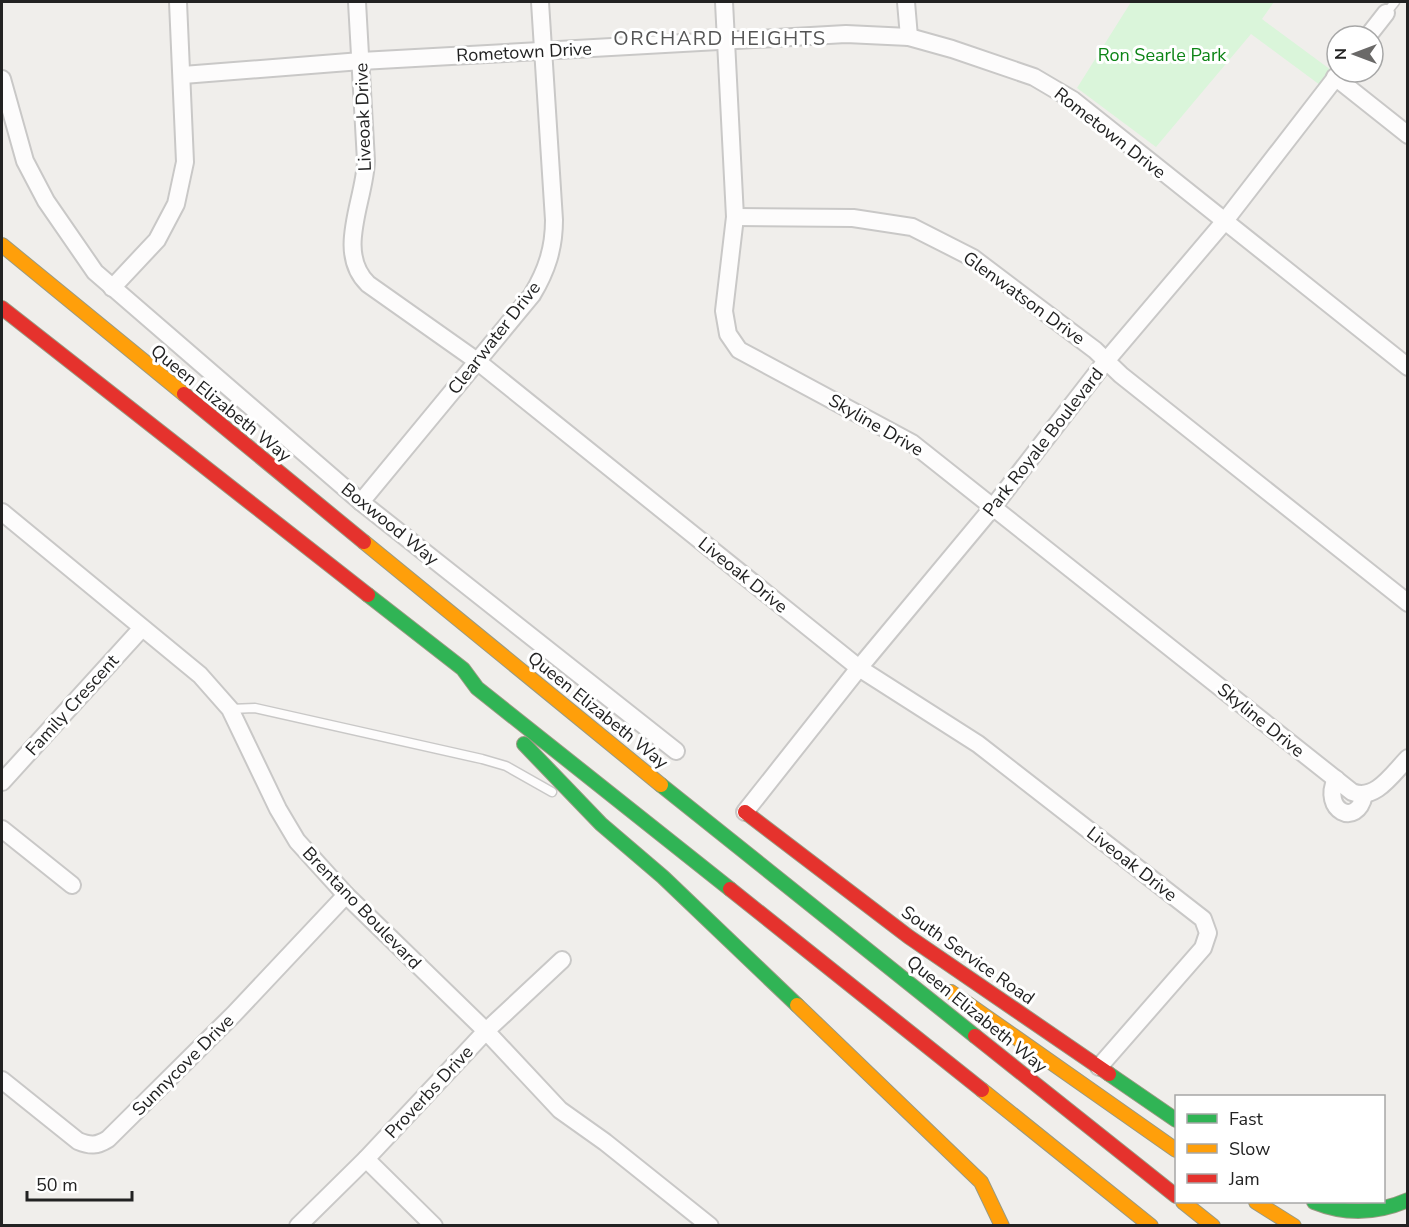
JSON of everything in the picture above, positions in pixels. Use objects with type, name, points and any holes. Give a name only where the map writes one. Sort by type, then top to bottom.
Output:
[{"type":"main road","name":"Queen Elizabeth Way","points":[[2,245],[717,831],[1175,1196]]},
{"type":"main road","points":[[2,308],[463,669],[516,737],[601,824],[663,877],[981,1182],[1002,1226]]},
{"type":"main road","points":[[477,688],[535,731],[1151,1226]]},
{"type":"main road","name":"South Service Road","points":[[745,812],[909,937],[1175,1119]]},
{"type":"main road","points":[[717,831],[796,875]]},
{"type":"main road","points":[[938,981],[1175,1149]]},
{"type":"main road","points":[[1316,1203],[1343,1212],[1360,1213],[1379,1210],[1407,1200]]},
{"type":"main road","points":[[1184,1203],[1213,1226]]},
{"type":"main road","points":[[1258,1203],[1294,1226]]},
{"type":"street","points":[[112,288],[157,240],[176,204],[185,162],[183,75],[178,2]]},
{"type":"street","name":"Liveoak Drive","points":[[357,2],[366,171],[352,242],[354,264],[360,277],[477,361],[859,668],[978,744],[1203,920],[1208,933],[1203,948],[1099,1067]]},
{"type":"street","name":"Clearwater Drive","points":[[361,502],[532,295],[548,265],[552,251],[554,220],[540,2]]},
{"type":"street","name":"Skyline Drive","points":[[724,2],[735,217],[724,311],[728,334],[739,350],[912,443],[1352,792],[1364,795],[1377,789],[1407,758]]},
{"type":"street","points":[[906,2],[909,37]]},
{"type":"street","points":[[1378,24],[1391,7]]},
{"type":"street","name":"Rometown Drive","points":[[183,75],[361,60],[543,52],[726,39],[846,34],[909,37],[998,63],[1044,83],[1072,100],[1407,367]]},
{"type":"street","name":"Boxwood Way","points":[[2,79],[26,161],[46,201],[95,272],[361,502],[676,751]]},
{"type":"street","name":"Park Royale Boulevard","points":[[745,812],[859,668],[993,507],[1106,362],[1224,222],[1330,84]]},
{"type":"street","points":[[1348,84],[1407,135]]},
{"type":"street","name":"Glenwatson Drive","points":[[735,217],[853,218],[912,227],[973,258],[1095,350],[1106,362],[1407,603]]},
{"type":"street","name":"Brentano Boulevard","points":[[7,512],[200,675],[230,709],[278,809],[297,841],[346,895],[486,1031],[560,1110],[605,1142],[710,1226]]},
{"type":"street","name":"Family Crescent","points":[[2,782],[142,628]]},
{"type":"street","points":[[2,829],[72,885]]},
{"type":"street","name":"Sunnycove Drive","points":[[2,1080],[78,1142],[92,1145],[100,1143],[108,1138],[234,1014],[346,895]]},
{"type":"street","name":"Proverbs Drive","points":[[298,1226],[366,1160],[486,1031],[562,960]]},
{"type":"street","points":[[366,1160],[434,1226]]},
{"type":"lane","points":[[230,709],[255,708],[506,766],[544,787],[601,824]]},
{"type":"green space","name":"Ron Searle Park","points":[[1131,2],[1274,2],[1262,19],[1325,66],[1325,78],[1320,85],[1251,34],[1156,147],[1077,88]]},
{"type":"traffic: fast","points":[[368,595],[463,669],[477,688],[730,889]]},
{"type":"traffic: fast","points":[[524,744],[601,824],[663,877],[797,1005]]},
{"type":"traffic: fast","points":[[661,785],[975,1036]]},
{"type":"traffic: fast","points":[[1109,1074],[1175,1119]]},
{"type":"traffic: fast","points":[[1317,1203],[1338,1209],[1361,1211],[1384,1208],[1408,1200]]},
{"type":"traffic: slow","points":[[2,245],[184,394]]},
{"type":"traffic: slow","points":[[364,542],[661,785]]},
{"type":"traffic: slow","points":[[951,992],[1175,1149]]},
{"type":"traffic: slow","points":[[797,1005],[981,1182],[1002,1226]]},
{"type":"traffic: slow","points":[[982,1090],[1151,1226]]},
{"type":"traffic: slow","points":[[1184,1203],[1213,1226]]},
{"type":"traffic: slow","points":[[1258,1203],[1294,1226]]},
{"type":"traffic: jam","points":[[2,308],[368,595]]},
{"type":"traffic: jam","points":[[184,394],[364,542]]},
{"type":"traffic: jam","points":[[745,812],[909,937],[1109,1074]]},
{"type":"traffic: jam","points":[[730,889],[982,1090]]},
{"type":"traffic: jam","points":[[975,1036],[1175,1195]]},
{"type":"district","name":"ORCHARD HEIGHTS","points":[[720,38]]}]
